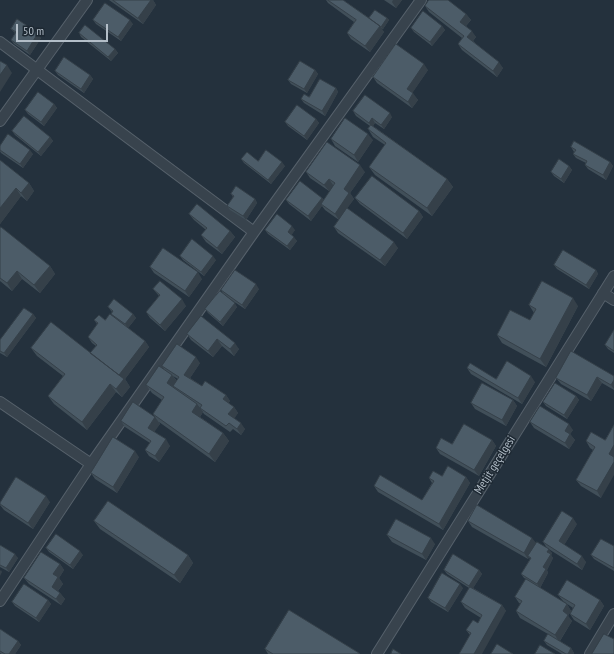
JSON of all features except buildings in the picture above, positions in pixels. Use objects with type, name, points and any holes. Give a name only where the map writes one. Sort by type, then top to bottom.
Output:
[{"type":"street","points":[[0,121],[87,0]]},
{"type":"street","points":[[0,600],[91,464],[254,232],[421,0]]},
{"type":"street","points":[[0,42],[37,68],[254,232]]},
{"type":"street","name":"Metjit geçelgesi","points":[[377,654],[614,276]]},
{"type":"street","points":[[603,293],[614,300]]},
{"type":"street","points":[[0,402],[91,464]]},
{"type":"street","points":[[590,654],[614,614]]}]
